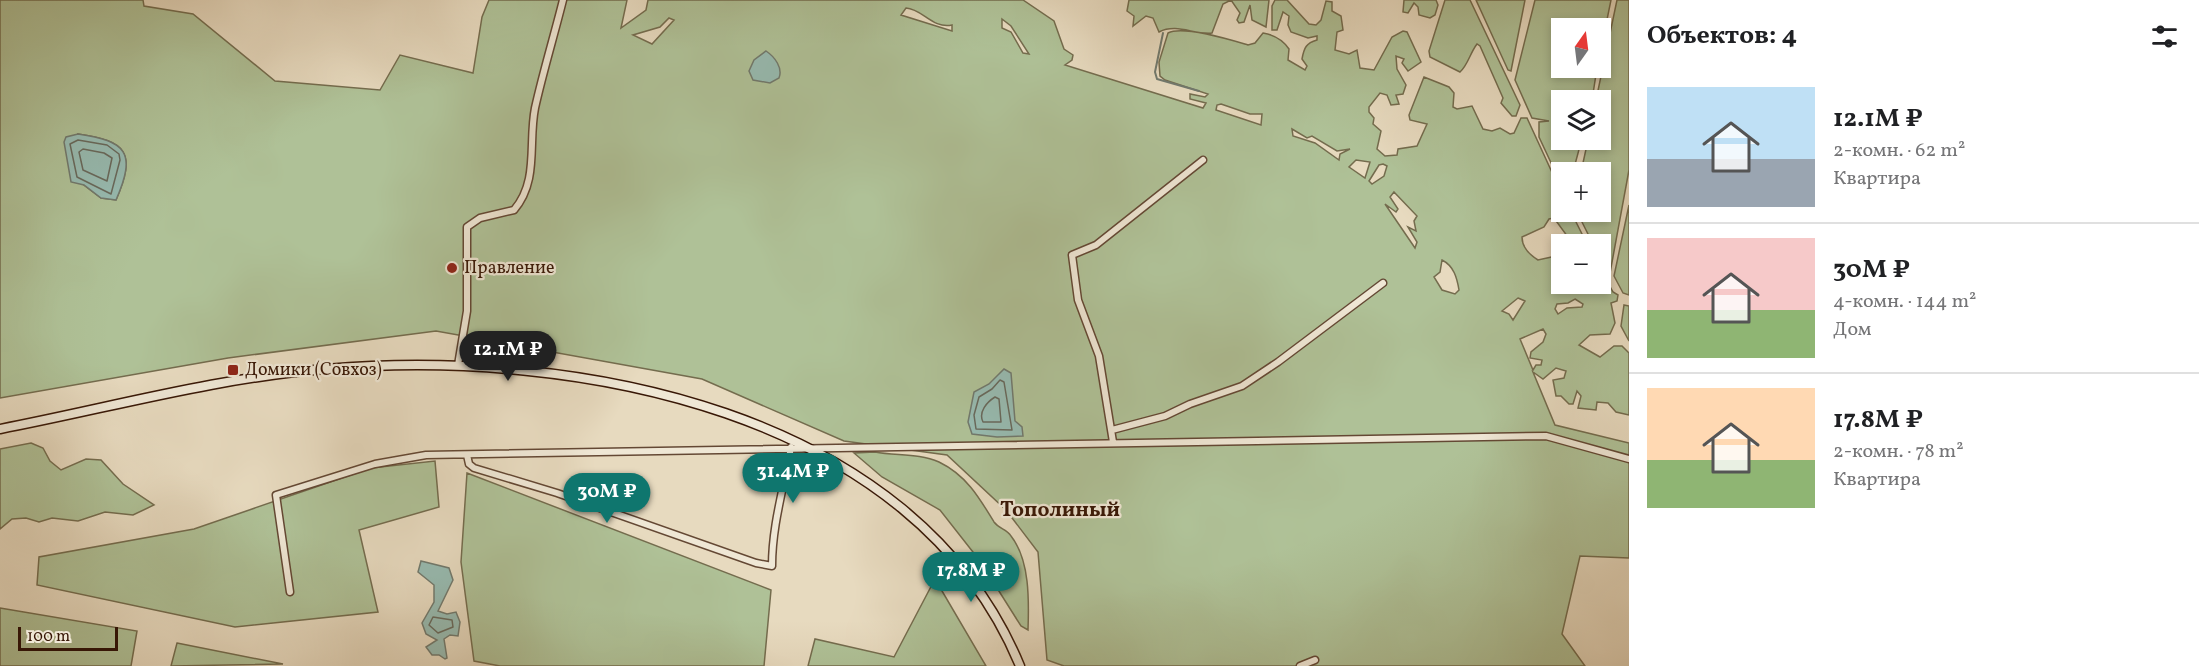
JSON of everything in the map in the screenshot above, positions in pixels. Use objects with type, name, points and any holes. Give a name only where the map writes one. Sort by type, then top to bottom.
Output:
[{"type":"street","points":[[458,365],[467,311],[467,227],[480,218],[514,210],[527,189],[531,175],[535,108],[563,0]]},
{"type":"street","points":[[1113,442],[1099,356],[1078,300],[1072,255],[1096,244],[1203,160]]},
{"type":"street","points":[[1112,430],[1165,416],[1190,404],[1242,386],[1278,362],[1383,283]]},
{"type":"street","points":[[0,429],[241,379],[377,365],[458,365],[523,370],[616,385],[684,402],[793,439],[813,448],[886,496],[934,537],[988,604],[1020,666]]},
{"type":"street","points":[[290,592],[276,495],[385,462],[426,455],[1546,436],[1629,459]]},
{"type":"street","points":[[467,454],[469,464],[474,468],[557,493],[756,563],[772,566],[776,513],[782,500],[793,439]]},
{"type":"street","points":[[1300,666],[1315,660]]},
{"type":"green space","points":[[0,0],[143,0],[144,6],[193,14],[275,81],[380,90],[400,55],[473,73],[482,17],[489,0],[627,0],[621,28],[646,10],[648,0],[1023,0],[1054,21],[1064,49],[1073,55],[1072,60],[1065,65],[1203,108],[1206,103],[1190,99],[1190,94],[1205,97],[1208,94],[1165,80],[1160,76],[1159,62],[1168,33],[1195,32],[1248,45],[1255,43],[1263,33],[1267,34],[1284,43],[1289,49],[1288,60],[1305,70],[1307,66],[1302,59],[1306,46],[1317,40],[1317,36],[1308,38],[1291,32],[1288,25],[1289,16],[1283,12],[1277,30],[1272,30],[1272,6],[1275,0],[1287,0],[1309,24],[1316,25],[1321,20],[1326,1],[1332,2],[1332,11],[1341,16],[1343,30],[1337,32],[1335,50],[1349,54],[1357,50],[1360,68],[1374,70],[1392,37],[1403,31],[1407,32],[1421,62],[1408,71],[1402,63],[1404,59],[1396,56],[1397,69],[1406,85],[1403,94],[1396,95],[1399,104],[1391,105],[1387,95],[1380,93],[1369,107],[1369,112],[1374,118],[1373,124],[1381,131],[1377,149],[1385,156],[1397,155],[1398,149],[1417,146],[1427,124],[1410,120],[1409,115],[1424,77],[1449,87],[1454,93],[1453,107],[1457,109],[1472,106],[1483,129],[1492,131],[1500,128],[1510,134],[1514,133],[1521,118],[1527,118],[1551,170],[1551,219],[1544,227],[1522,237],[1523,244],[1538,260],[1551,257],[1551,294],[1611,294],[1611,288],[1618,295],[1617,301],[1611,303],[1615,323],[1610,334],[1590,335],[1579,345],[1600,357],[1614,346],[1622,346],[1629,353],[1629,415],[1616,412],[1608,403],[1597,402],[1596,410],[1578,408],[1581,396],[1577,391],[1573,404],[1569,404],[1561,396],[1556,396],[1553,380],[1564,378],[1566,371],[1556,368],[1543,379],[1533,372],[1555,425],[1629,443],[1629,558],[1580,556],[1562,634],[1585,666],[1064,666],[1047,660],[1038,552],[1006,510],[947,455],[844,441],[702,379],[436,331],[228,358],[0,398]],"holes":[[[906,8],[912,9],[933,22],[952,25],[952,31],[901,15]],[[669,18],[674,20],[652,44],[633,35],[660,27]],[[1002,19],[1011,26],[1029,54],[1023,53],[1011,32],[1002,28]],[[1221,104],[1250,114],[1262,114],[1261,125],[1216,110],[1217,105]],[[1292,129],[1307,138],[1312,136],[1337,151],[1350,149],[1340,154],[1339,160],[1315,143],[1293,136]],[[78,134],[117,145],[126,160],[126,170],[116,200],[101,198],[84,185]],[[1356,160],[1370,162],[1365,178],[1349,167]],[[1379,165],[1387,166],[1384,176],[1372,184],[1369,181]],[[1394,192],[1417,216],[1414,221],[1416,231],[1408,227],[1417,242],[1415,248],[1385,204],[1396,212],[1398,209],[1390,197]],[[1442,260],[1452,269],[1459,290],[1455,294],[1442,290],[1434,277],[1440,272]],[[1518,298],[1525,301],[1513,320],[1509,314],[1502,311]],[[1575,299],[1583,304],[1582,307],[1567,308],[1558,314],[1555,309],[1557,304],[1568,303]],[[1543,329],[1546,334],[1543,342],[1531,352],[1530,358],[1542,360],[1541,365],[1536,365],[1533,370],[1520,339]]]},
{"type":"green space","points":[[1129,0],[1231,0],[1223,4],[1212,33],[1205,33],[1179,29],[1159,32],[1153,18],[1146,16],[1133,26],[1134,16],[1127,11]]},
{"type":"green space","points":[[1231,0],[1269,0],[1266,27],[1252,20],[1250,5],[1244,22],[1239,23],[1237,20],[1240,13]]},
{"type":"green space","points":[[1404,0],[1436,0],[1438,5],[1435,15],[1430,18],[1419,15],[1418,7],[1414,3],[1408,13],[1403,12]]},
{"type":"green space","points":[[1445,0],[1470,0],[1520,105],[1516,116],[1512,116],[1501,103],[1503,98],[1480,46],[1477,44],[1460,72],[1430,57],[1429,51]]},
{"type":"green space","points":[[1476,0],[1525,0],[1511,71],[1508,70]]},
{"type":"green space","points":[[1535,0],[1611,0],[1607,18],[1551,18],[1551,78],[1595,78],[1594,90],[1551,90],[1551,150],[1579,150],[1576,162],[1551,163],[1539,137],[1539,122],[1549,121],[1532,118],[1515,80]]},
{"type":"green space","points":[[1617,0],[1629,0],[1629,170],[1611,268],[1611,234],[1588,234],[1582,222],[1611,222],[1611,162],[1583,162],[1586,150],[1611,150],[1611,90],[1598,90],[1601,78],[1611,78],[1611,29]]},
{"type":"green space","points":[[1629,205],[1629,295],[1623,293],[1614,276]]},
{"type":"green space","points":[[1557,222],[1576,222],[1582,234],[1566,234]]},
{"type":"green space","points":[[1624,305],[1629,306],[1629,341],[1621,326]]},
{"type":"green space","points":[[31,443],[43,448],[50,461],[61,470],[86,459],[101,460],[123,484],[154,505],[133,515],[105,512],[78,521],[52,518],[39,522],[26,518],[12,519],[0,529],[0,449]]},
{"type":"green space","points":[[875,452],[915,456],[939,462],[957,473],[971,488],[994,522],[1009,534],[1022,557],[1027,581],[1028,630],[1021,626],[980,561],[940,510],[882,477],[854,453]]},
{"type":"green space","points":[[435,461],[439,507],[359,530],[378,612],[235,627],[37,585],[39,557],[194,529],[371,468]]},
{"type":"green space","points":[[467,473],[771,590],[764,666],[500,666],[474,661],[461,562]]},
{"type":"green space","points":[[935,579],[986,666],[808,666],[815,639],[894,657]]},
{"type":"green space","points":[[0,608],[137,631],[131,666],[0,666]]},
{"type":"green space","points":[[177,643],[283,664],[171,666]]},
{"type":"water","points":[[766,51],[775,60],[780,70],[779,78],[770,83],[753,80],[749,71],[754,60]]},
{"type":"water","points":[[78,134],[117,145],[123,152],[126,170],[116,200],[101,198],[84,185],[71,182],[64,142],[66,137]]},
{"type":"water","points":[[1004,369],[1011,373],[1015,421],[1022,427],[1023,436],[997,437],[972,434],[968,422],[974,392],[989,384]]},
{"type":"water","points":[[421,561],[449,568],[453,580],[438,611],[447,614],[456,612],[460,622],[458,636],[450,635],[444,639],[447,658],[445,659],[439,655],[432,655],[426,647],[437,640],[426,634],[422,623],[434,602],[434,585],[418,572]]},
{"type":"waterway","points":[[1163,33],[1155,72],[1157,79],[1199,91]]},
{"type":"place","name":"Правление","points":[[452,268]]},
{"type":"place","name":"Домики (Совхоз)","points":[[233,370]]},
{"type":"district","name":"Тополиный","points":[[1060,510]]}]
